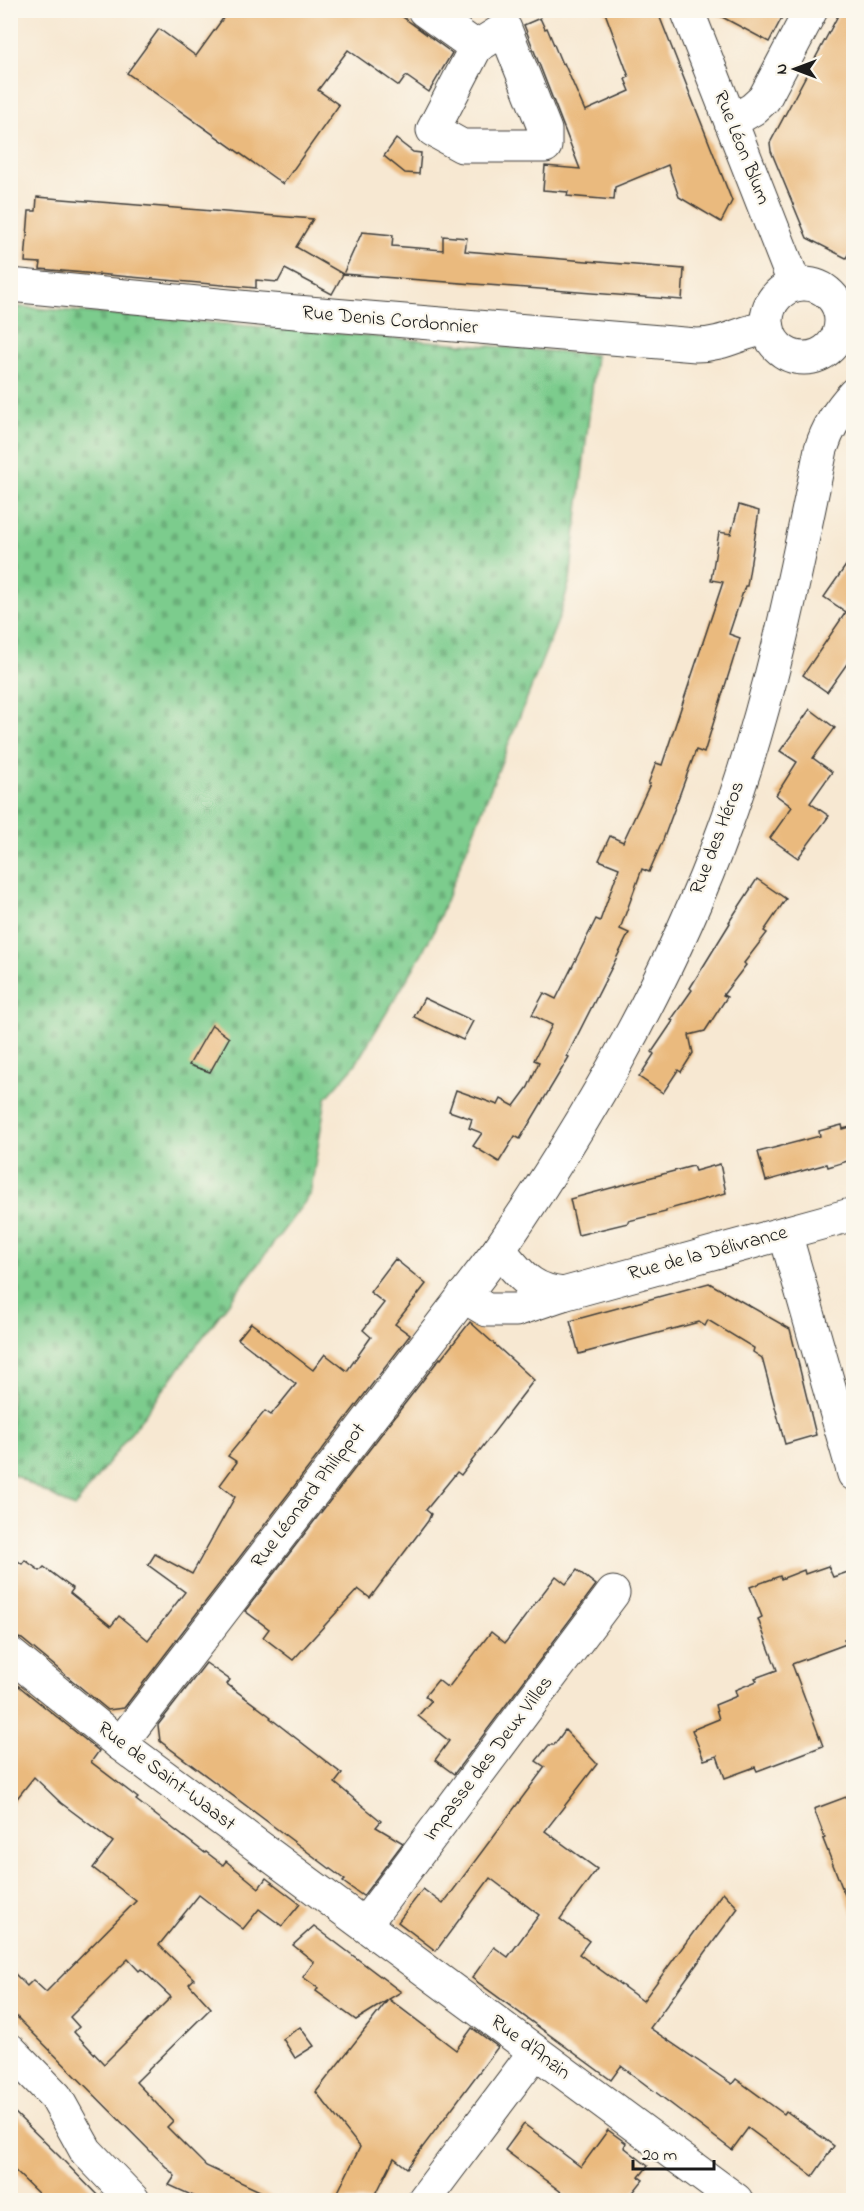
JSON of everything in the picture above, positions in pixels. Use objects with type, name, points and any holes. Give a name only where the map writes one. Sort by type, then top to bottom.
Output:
[{"type":"street","points":[[424,10],[476,47]]},
{"type":"street","name":"Rue Léon Blum","points":[[687,10],[795,285]]},
{"type":"street","points":[[731,122],[753,109],[764,99],[811,10]]},
{"type":"street","points":[[843,325],[818,355],[799,358],[787,354],[776,346],[768,328],[768,316],[771,304],[779,294],[795,285],[807,284],[825,291],[837,305],[843,325],[854,383]]},
{"type":"street","name":"Rue Denis Cordonnier","points":[[10,285],[271,310],[696,345],[717,344],[756,329],[768,328]]},
{"type":"street","name":"Rue des Héros","points":[[499,1250],[552,1170],[615,1064],[654,988],[713,857],[748,758],[778,651],[801,553],[820,449],[836,414],[854,394]]},
{"type":"street","name":"Rue de la Délivrance","points":[[463,1296],[487,1310],[505,1311],[530,1306],[563,1294],[854,1214]]},
{"type":"street","points":[[785,1233],[854,1474]]},
{"type":"street","points":[[499,1250],[536,1288],[549,1293],[563,1294]]},
{"type":"street","name":"Rue Léonard Philippot","points":[[120,1744],[499,1250]]},
{"type":"street","name":"Impasse des Deux Villes","points":[[365,1924],[613,1593]]},
{"type":"street","name":"Rue de Saint-Waast","points":[[10,1654],[120,1744],[325,1896]]},
{"type":"street","name":"Rue d'Anzin","points":[[325,1896],[736,2200]]},
{"type":"street","points":[[10,2050],[56,2097],[93,2161],[133,2200]]},
{"type":"street","points":[[424,2200],[535,2052]]},
{"type":"green space","points":[[10,306],[596,355],[570,580],[559,618],[433,933],[355,1065],[326,1098],[310,1195],[74,1508],[11,1473]]},
{"type":"building","points":[[229,10],[393,10],[452,53],[429,92],[406,76],[399,86],[348,50],[318,90],[339,105],[283,184],[127,73],[159,29],[196,56]]},
{"type":"building","points":[[604,10],[657,10],[732,201],[721,222],[679,197],[668,165],[615,187],[614,200],[567,196],[568,192],[543,190],[545,166],[580,169],[524,25],[540,18],[545,29],[547,28],[562,64],[564,63],[585,111],[630,91],[625,79],[629,77]]},
{"type":"building","points":[[709,10],[786,10],[769,42]]},
{"type":"building","points":[[841,10],[854,10],[854,244],[846,258],[807,238],[771,151],[770,143]]},
{"type":"building","points":[[396,139],[413,152],[421,153],[419,174],[405,173],[384,156]]},
{"type":"building","points":[[37,197],[313,219],[296,247],[343,274],[332,294],[285,269],[278,282],[256,280],[256,288],[40,269],[41,263],[25,262],[29,211],[36,211]]},
{"type":"building","points":[[362,232],[393,235],[392,246],[443,250],[443,236],[467,238],[465,251],[684,269],[682,300],[343,274]]},
{"type":"building","points":[[739,505],[759,511],[747,586],[745,586],[729,634],[740,638],[704,753],[696,750],[649,872],[642,869],[620,929],[629,933],[567,1056],[569,1057],[520,1139],[515,1136],[499,1162],[473,1146],[482,1133],[469,1128],[472,1119],[449,1111],[456,1090],[498,1105],[501,1099],[514,1106],[528,1087],[539,1062],[534,1060],[552,1025],[532,1015],[544,993],[556,999],[596,919],[600,921],[619,868],[599,860],[610,836],[623,842],[650,784],[648,784],[656,763],[662,765],[723,582],[711,580],[719,532],[731,534]]},
{"type":"building","points":[[854,554],[854,654],[827,692],[803,675],[846,612],[824,597]]},
{"type":"building","points":[[810,709],[835,728],[813,758],[832,772],[810,803],[829,816],[798,858],[770,838],[792,807],[776,795],[797,762],[780,751]]},
{"type":"building","points":[[757,879],[786,899],[764,931],[767,933],[744,963],[746,965],[723,995],[727,997],[705,1031],[689,1035],[693,1053],[663,1093],[639,1077],[654,1054],[652,1052],[673,1021],[671,1020],[692,990],[690,988],[729,922]]},
{"type":"building","points":[[424,998],[473,1021],[463,1040],[414,1017]]},
{"type":"building","points":[[212,1025],[229,1038],[210,1072],[189,1065]]},
{"type":"building","points":[[842,1125],[843,1129],[854,1126],[854,1156],[851,1160],[828,1167],[827,1164],[766,1181],[758,1152],[820,1136],[819,1131]]},
{"type":"building","points":[[720,1164],[726,1193],[628,1221],[628,1223],[578,1235],[570,1199],[693,1166],[695,1171]]},
{"type":"building","points":[[395,1259],[426,1284],[395,1324],[410,1335],[124,1708],[108,1710],[22,1639],[10,1636],[10,1555],[22,1564],[25,1560],[40,1571],[44,1567],[73,1589],[70,1593],[111,1626],[119,1616],[148,1640],[185,1592],[148,1565],[155,1554],[192,1574],[235,1497],[220,1485],[237,1462],[228,1456],[265,1411],[271,1415],[296,1384],[238,1339],[251,1323],[313,1370],[325,1354],[347,1371],[371,1337],[363,1330],[384,1303],[370,1292]]},
{"type":"building","points":[[709,1283],[790,1329],[816,1435],[785,1444],[762,1358],[753,1352],[754,1348],[708,1320],[705,1326],[699,1322],[579,1354],[570,1321]]},
{"type":"building","points":[[470,1322],[534,1380],[461,1475],[457,1472],[426,1510],[431,1514],[428,1521],[370,1598],[358,1589],[293,1660],[263,1637],[269,1629],[245,1611]]},
{"type":"building","points":[[828,1566],[833,1577],[854,1570],[854,1636],[844,1639],[846,1644],[792,1664],[823,1746],[757,1771],[755,1767],[725,1778],[717,1756],[704,1760],[692,1730],[719,1719],[715,1705],[737,1696],[735,1690],[757,1681],[755,1678],[777,1670],[758,1619],[762,1617],[750,1587],[780,1576],[781,1579],[804,1570],[805,1574]]},
{"type":"building","points":[[577,1570],[596,1585],[454,1774],[435,1760],[449,1741],[418,1716],[431,1701],[425,1696],[438,1680],[448,1688],[491,1632],[505,1643],[556,1576],[566,1584]]},
{"type":"building","points":[[206,1663],[230,1680],[227,1684],[342,1774],[335,1783],[381,1821],[376,1827],[403,1843],[363,1896],[160,1741],[158,1725]]},
{"type":"building","points":[[10,1679],[99,1751],[91,1762],[138,1798],[136,1800],[205,1853],[223,1865],[226,1861],[259,1888],[266,1878],[300,1904],[282,1926],[259,1909],[243,1929],[199,1895],[159,1945],[194,1979],[189,1984],[211,2008],[136,2082],[173,2121],[167,2127],[206,2166],[279,2200],[202,2200],[169,2185],[175,2176],[10,2010],[10,1969],[27,1986],[33,1980],[46,1992],[136,1901],[93,1868],[113,1842],[61,1803],[34,1777],[10,1807]],"holes":[[[128,1959],[139,1971],[141,1969],[171,1997],[104,2064],[74,2032],[79,2027],[70,2017]]]},
{"type":"building","points":[[565,1730],[597,1764],[545,1831],[597,1869],[560,1919],[589,1941],[579,1954],[643,2001],[723,1892],[738,1908],[650,2028],[732,2084],[736,2079],[784,2114],[786,2111],[834,2146],[813,2176],[748,2128],[732,2150],[621,2066],[611,2080],[472,1978],[494,1947],[508,1957],[539,1915],[490,1878],[436,1951],[398,1922],[423,1889],[443,1904],[545,1767],[536,1761],[549,1745],[554,1745]]},
{"type":"building","points":[[854,1794],[854,1913],[852,1913],[823,1839],[825,1838],[814,1809]]},
{"type":"building","points":[[314,1926],[401,1992],[389,1999],[456,2050],[472,2028],[498,2047],[407,2168],[394,2158],[373,2200],[334,2200],[360,2147],[316,2092],[388,2000],[356,2020],[316,1991],[318,1988],[303,1977],[314,1962],[293,1945]]},
{"type":"building","points":[[300,2027],[314,2046],[295,2058],[283,2039]]},
{"type":"building","points":[[10,2108],[102,2200],[45,2200],[10,2166]]},
{"type":"building","points":[[524,2124],[581,2167],[608,2130],[626,2143],[624,2147],[648,2166],[639,2177],[643,2180],[627,2200],[572,2200],[505,2150]]}]
